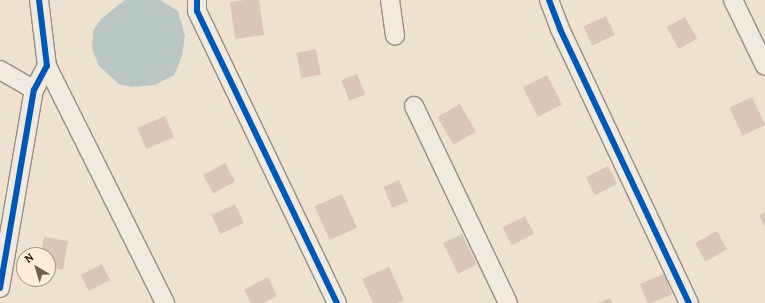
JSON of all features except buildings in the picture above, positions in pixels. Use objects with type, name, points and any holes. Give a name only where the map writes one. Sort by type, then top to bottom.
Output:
[{"type":"street","points":[[39,0],[47,66],[165,303]]},
{"type":"street","points":[[196,0],[197,11],[337,303]]},
{"type":"street","points":[[390,0],[395,36]]},
{"type":"street","points":[[549,0],[560,29],[689,303]]},
{"type":"street","points":[[733,0],[765,66]]},
{"type":"street","points":[[0,288],[34,90],[47,66]]},
{"type":"street","points":[[0,70],[34,90]]},
{"type":"street","points":[[414,106],[508,303]]},
{"type":"shaded area","points":[[125,0],[160,0],[178,11],[185,36],[182,56],[174,75],[155,85],[132,87],[119,84],[99,66],[92,49],[93,31],[101,19]]},
{"type":"cycle path","points":[[0,288],[34,90],[47,66],[39,0]]},
{"type":"cycle path","points":[[197,0],[197,11],[337,303]]},
{"type":"cycle path","points":[[549,0],[560,29],[689,303]]}]
